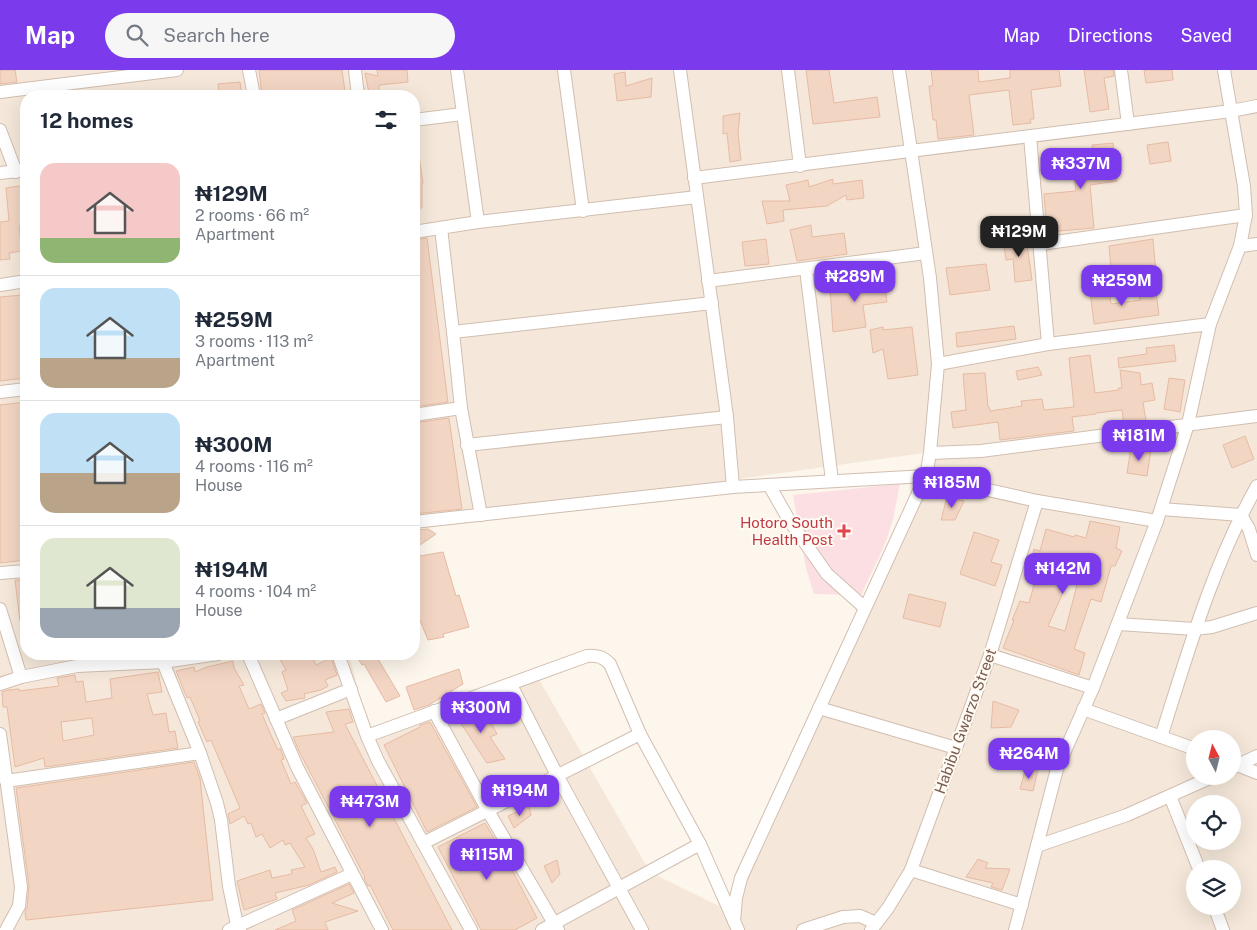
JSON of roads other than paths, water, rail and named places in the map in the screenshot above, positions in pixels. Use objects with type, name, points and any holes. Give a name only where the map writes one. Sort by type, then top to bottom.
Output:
[{"type":"street","points":[[0,92],[177,70]]},
{"type":"street","points":[[249,70],[253,90]]},
{"type":"street","points":[[355,70],[357,90]]},
{"type":"street","points":[[457,70],[478,222]]},
{"type":"street","points":[[564,70],[583,211]]},
{"type":"street","points":[[680,70],[728,417],[733,487]]},
{"type":"street","points":[[788,70],[800,166]]},
{"type":"street","points":[[736,925],[736,898],[741,878],[926,476],[930,454],[938,364],[926,252],[900,70]]},
{"type":"street","points":[[1121,70],[1128,124]]},
{"type":"street","points":[[1015,930],[1057,769],[1093,688],[1159,515],[1188,424],[1210,324],[1240,246],[1246,215],[1244,186],[1224,70]]},
{"type":"street","points":[[694,178],[912,152],[1231,111],[1257,106]]},
{"type":"street","points":[[420,119],[462,114]]},
{"type":"street","points":[[0,130],[20,169]]},
{"type":"street","points":[[1030,136],[1041,244],[1048,344]]},
{"type":"street","points":[[0,173],[20,171]]},
{"type":"street","points":[[420,231],[478,222],[697,197]]},
{"type":"street","points":[[1041,244],[1246,215]]},
{"type":"street","points":[[440,228],[454,332],[461,408],[481,515]]},
{"type":"street","points":[[1240,246],[1257,244]]},
{"type":"street","points":[[708,281],[926,252]]},
{"type":"street","points":[[806,269],[832,481]]},
{"type":"street","points":[[0,285],[20,283]]},
{"type":"street","points":[[454,332],[712,303]]},
{"type":"street","points":[[938,364],[1048,344],[1210,324]]},
{"type":"street","points":[[0,392],[20,390]]},
{"type":"street","points":[[420,414],[461,408]]},
{"type":"street","points":[[930,454],[981,451],[1257,416]]},
{"type":"street","points":[[467,445],[728,417]]},
{"type":"street","points":[[420,521],[733,487],[926,476],[1037,501],[1159,515],[1241,515]]},
{"type":"street","points":[[769,485],[788,520],[827,574],[865,608]]},
{"type":"street","points":[[1160,737],[1195,629],[1241,515],[1257,486]]},
{"type":"street","name":"Habibu Gwarzo Street","points":[[874,926],[888,908],[911,870],[990,655],[1037,501]]},
{"type":"street","points":[[1241,515],[1249,528],[1257,555]]},
{"type":"street","points":[[0,573],[20,571]]},
{"type":"street","points":[[0,610],[20,677]]},
{"type":"street","points":[[1118,624],[1195,629],[1212,627],[1257,613]]},
{"type":"street","points":[[367,736],[587,656],[598,655],[610,664],[640,734],[700,844],[736,925]]},
{"type":"street","points":[[990,655],[1093,688]]},
{"type":"street","points":[[0,684],[76,660],[162,662],[176,660]]},
{"type":"street","points":[[251,660],[297,767],[382,930]]},
{"type":"street","points":[[340,660],[367,736],[378,761],[471,930]]},
{"type":"street","points":[[162,662],[200,753],[221,820],[235,928],[352,874]]},
{"type":"street","points":[[511,685],[558,777],[642,930]]},
{"type":"street","points":[[276,718],[351,690]]},
{"type":"street","points":[[819,708],[956,748]]},
{"type":"street","points":[[1083,709],[1186,745]]},
{"type":"street","points":[[434,711],[488,811],[556,927]]},
{"type":"street","points":[[0,734],[21,887],[19,906],[6,930]]},
{"type":"street","points":[[423,843],[558,777],[640,734]]},
{"type":"street","points":[[6,781],[200,753]]},
{"type":"street","points":[[1241,762],[1257,756]]},
{"type":"street","points":[[1241,767],[1257,773]]},
{"type":"street","points":[[1037,846],[1127,815],[1194,785]]},
{"type":"street","points":[[1170,796],[1195,860]]},
{"type":"street","points":[[542,930],[556,927],[619,887],[700,844]]},
{"type":"street","points":[[911,870],[1022,904]]},
{"type":"street","points":[[1217,915],[1223,930]]},
{"type":"street","points":[[803,930],[843,917],[860,916],[874,926]]},
{"type":"place","name":"Hotoro South Health Post","points":[[844,531]]}]
